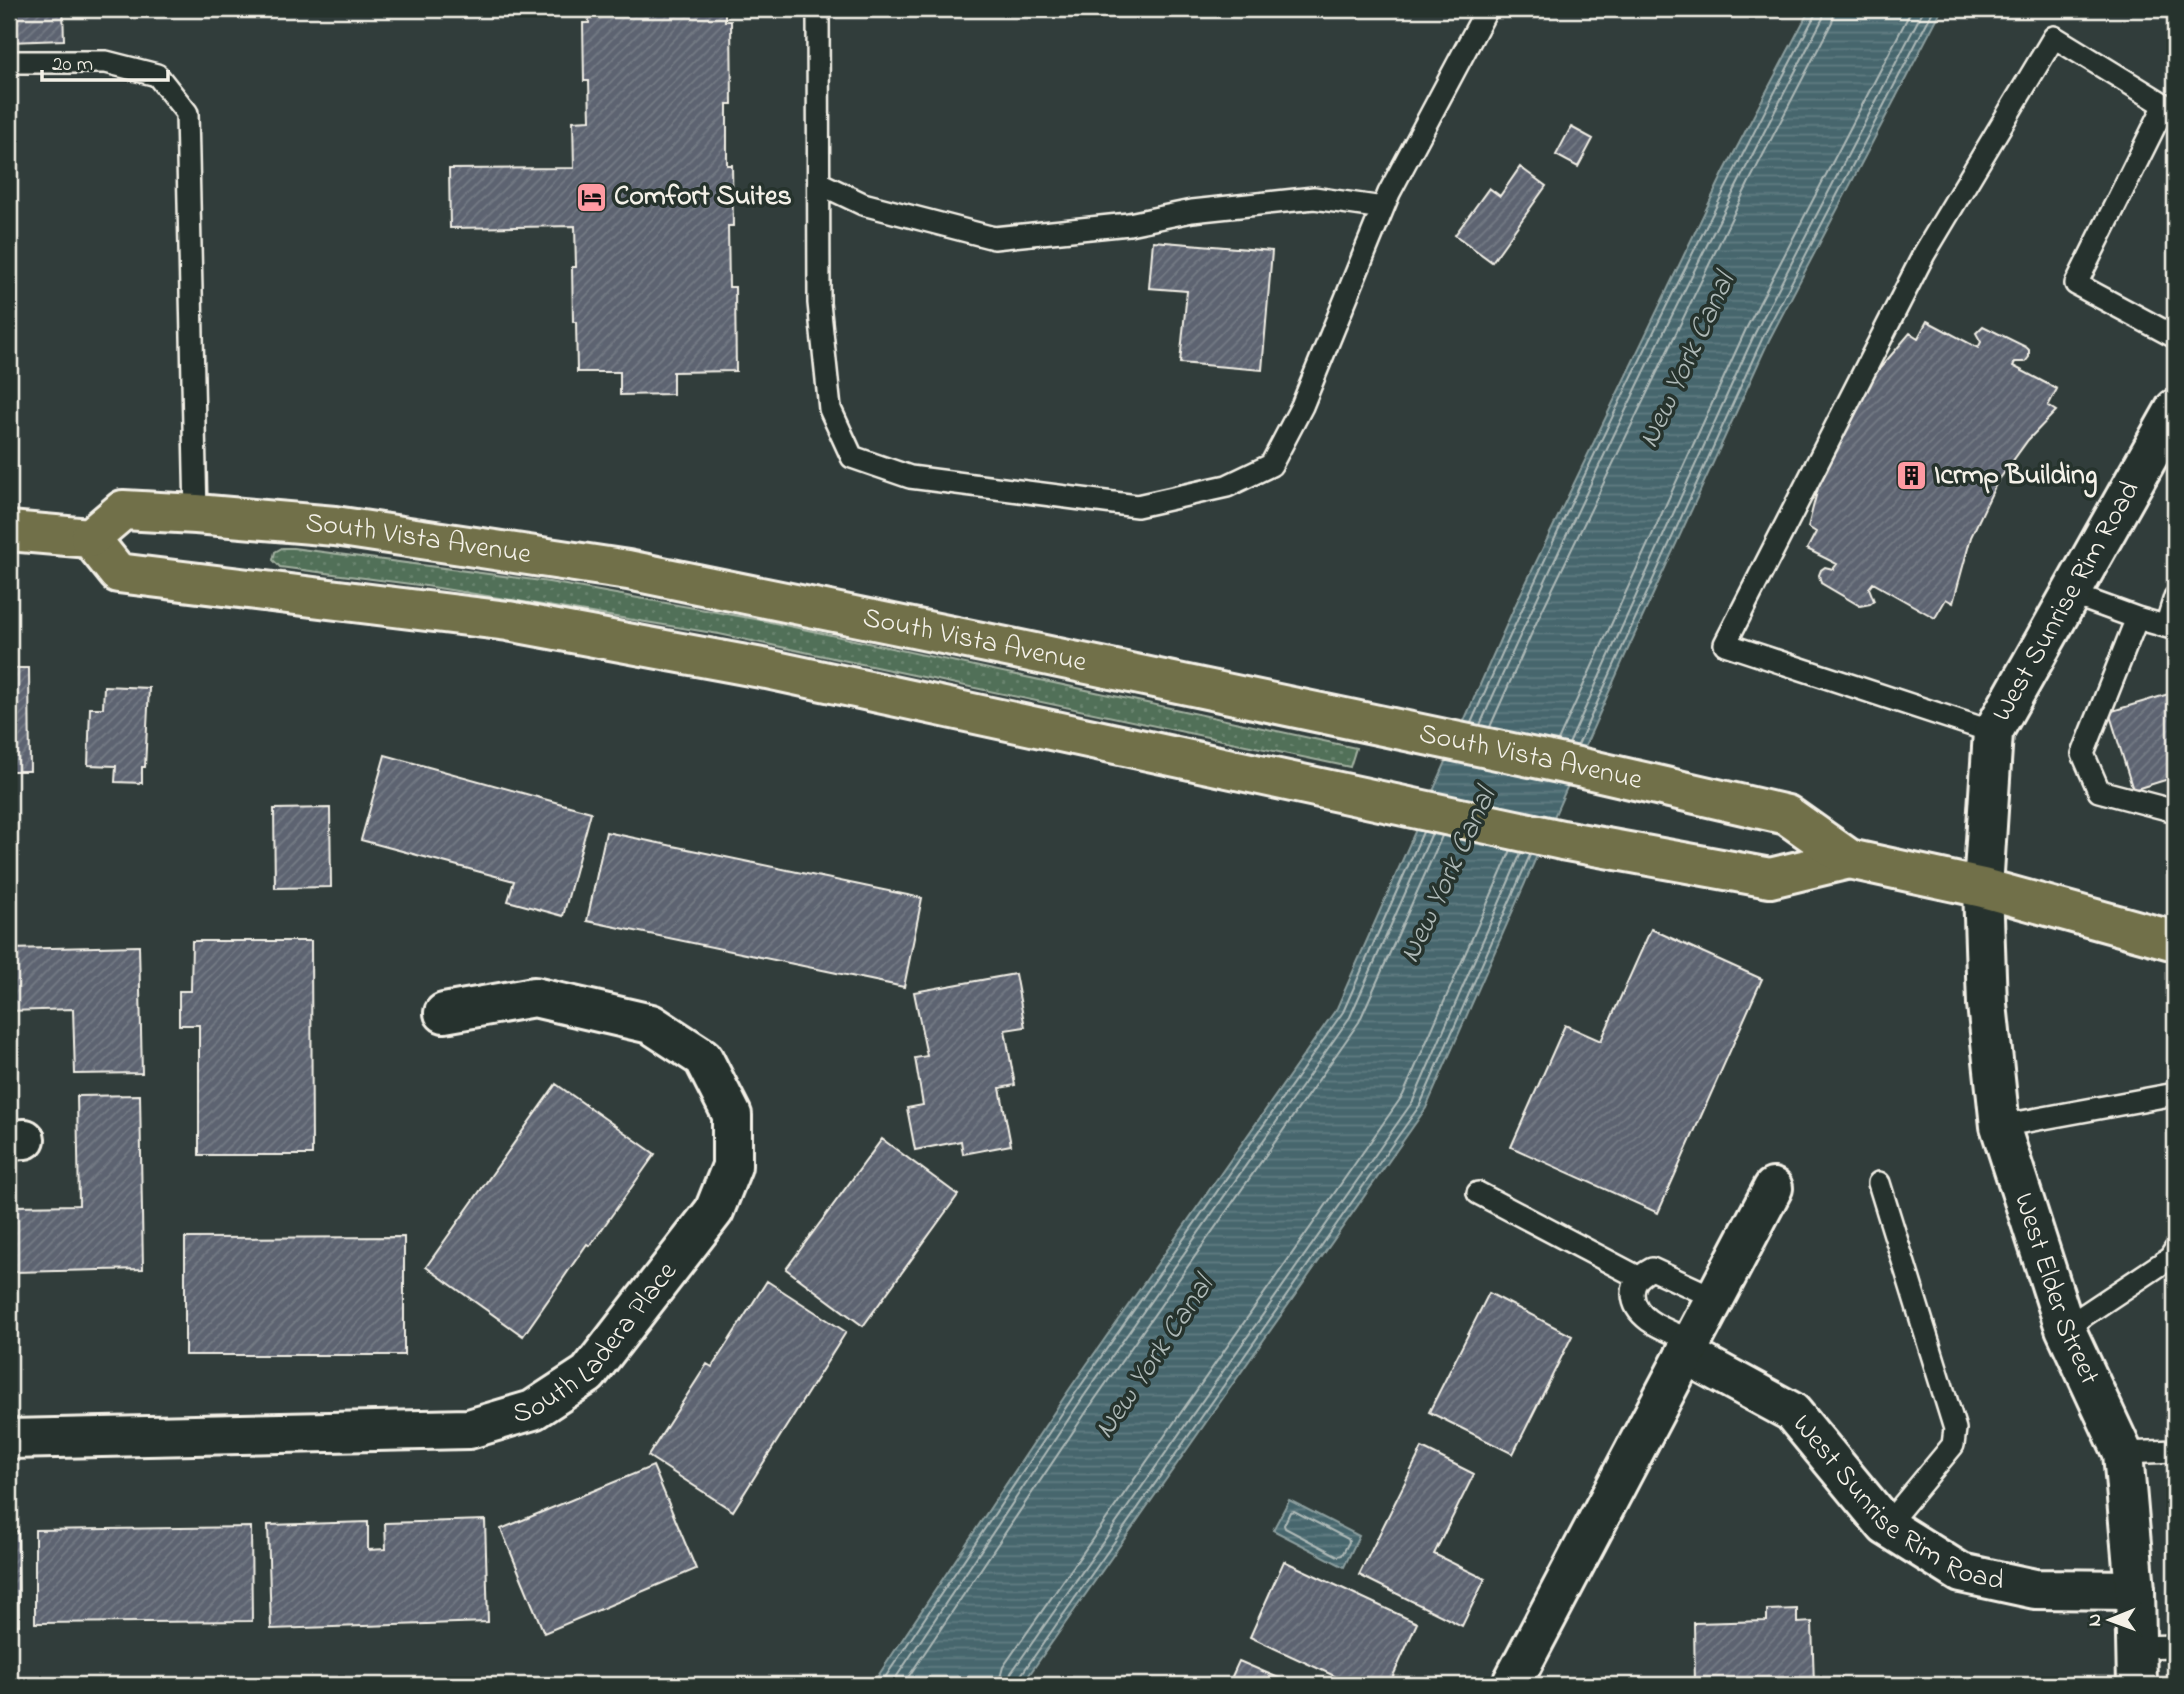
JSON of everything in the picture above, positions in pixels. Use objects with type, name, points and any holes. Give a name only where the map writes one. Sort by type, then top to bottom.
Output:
[{"type":"main road","name":"South Vista Avenue","points":[[1849,859],[1770,878],[1562,840],[767,669],[509,621],[118,573],[90,538],[123,510],[196,513],[335,526],[628,570],[1583,768],[1787,815],[1849,859],[1983,888],[2175,941]]},
{"type":"main road","points":[[9,531],[90,538]]},
{"type":"street","name":"West Sunrise Rim Road","points":[[1983,888],[1993,732],[2175,409]]},
{"type":"street","name":"West Elder Street","points":[[1983,888],[1987,1004],[2000,1126],[2065,1328],[2123,1453],[2135,1590],[2137,1685]]},
{"type":"street","name":"South Ladera Place","points":[[9,1438],[469,1429],[534,1410],[588,1374],[714,1211],[732,1166],[732,1115],[703,1058],[651,1024],[534,997],[444,1013]]},
{"type":"street","points":[[1511,1685],[1773,1188]]},
{"type":"street","name":"West Sunrise Rim Road","points":[[1688,1347],[1792,1412],[1886,1526],[1961,1573],[2035,1589],[2135,1590]]},
{"type":"lane","points":[[818,9],[819,303],[830,409],[852,457],[910,477],[1137,506],[1227,486],[1271,465],[1302,406],[1383,208],[1486,9]]},
{"type":"lane","points":[[1993,732],[1725,644],[1924,254],[2054,37],[2165,105],[2076,284],[2175,337]]},
{"type":"lane","points":[[9,62],[106,62],[156,75],[187,113],[196,513]]},
{"type":"lane","points":[[819,183],[863,204],[994,238],[1129,224],[1192,211],[1314,198],[1383,208]]},
{"type":"lane","points":[[2071,594],[2137,618],[2171,627],[2175,597]]},
{"type":"lane","points":[[2137,618],[2083,754],[2099,791],[2175,811]]},
{"type":"lane","points":[[2000,1126],[2175,1094]]},
{"type":"lane","points":[[1879,1183],[1955,1429],[1953,1445],[1886,1526]]},
{"type":"lane","points":[[1478,1193],[1638,1276]]},
{"type":"lane","points":[[2065,1328],[2170,1258],[2175,1250]]},
{"type":"lane","points":[[1688,1347],[1638,1312],[1633,1304],[1633,1288],[1638,1276],[1652,1269],[1715,1298]]},
{"type":"lane","points":[[2123,1453],[2175,1451]]},
{"type":"lane","points":[[2136,1647],[2175,1646]]},
{"type":"green space","points":[[282,548],[549,582],[761,620],[1356,748],[1350,767],[719,634],[426,586],[280,567],[273,560],[275,552]]},
{"type":"water","name":"New York Canal","points":[[1810,9],[1942,9],[1769,340],[1623,660],[1426,1108],[1022,1685],[872,1685],[1071,1387],[1337,1008],[1514,608],[1724,172]]},
{"type":"water","points":[[1289,1500],[1359,1536],[1344,1567],[1273,1530]]},
{"type":"building","points":[[9,9],[63,9],[64,40],[9,42]]},
{"type":"building","name":"Comfort Suites","points":[[588,9],[725,9],[725,21],[731,21],[732,104],[727,104],[727,165],[732,165],[733,226],[728,226],[729,287],[735,287],[736,371],[673,372],[673,394],[620,395],[620,372],[577,372],[572,267],[576,267],[575,226],[450,228],[449,169],[574,168],[573,121],[590,120],[589,81],[584,81],[583,23],[589,23]]},
{"type":"building","points":[[1571,127],[1593,139],[1578,167],[1556,155]]},
{"type":"building","points":[[1520,167],[1546,186],[1492,262],[1455,235],[1489,188],[1500,196]]},
{"type":"building","points":[[1153,241],[1272,251],[1262,370],[1180,363],[1187,291],[1149,288]]},
{"type":"building","name":"Icrmp Building","points":[[1927,321],[1978,348],[1981,342],[1976,333],[1983,326],[2026,347],[2029,357],[2025,362],[2015,362],[2013,366],[2057,389],[2048,406],[2056,411],[2028,440],[1996,484],[1971,537],[1953,603],[1946,599],[1935,618],[1873,583],[1869,588],[1874,601],[1860,606],[1821,583],[1821,570],[1825,567],[1833,569],[1837,564],[1807,549],[1816,532],[1808,527],[1823,468],[1869,381],[1910,333],[1918,338]]},
{"type":"building","points":[[9,668],[29,668],[30,771],[9,771]]},
{"type":"building","points":[[104,686],[149,688],[142,783],[115,782],[116,766],[88,765],[90,708],[103,708]]},
{"type":"building","points":[[2175,692],[2175,777],[2133,790],[2109,712]]},
{"type":"building","points":[[385,755],[591,812],[563,916],[508,901],[514,881],[361,840]]},
{"type":"building","points":[[330,808],[331,887],[275,888],[274,809]]},
{"type":"building","points":[[606,832],[922,898],[904,987],[587,921]]},
{"type":"building","points":[[1651,929],[1762,979],[1658,1213],[1511,1147],[1565,1025],[1601,1041]]},
{"type":"building","points":[[192,941],[311,941],[312,1155],[199,1155],[199,1025],[179,1025],[179,991],[191,991]]},
{"type":"building","points":[[139,946],[142,1073],[75,1074],[73,1009],[9,1011],[9,949]]},
{"type":"building","points":[[1015,974],[1025,1027],[1005,1030],[1015,1085],[1000,1088],[1011,1145],[963,1154],[961,1141],[915,1150],[907,1108],[923,1105],[915,1058],[927,1056],[914,992]]},
{"type":"building","points":[[556,1084],[655,1154],[590,1246],[587,1244],[523,1336],[426,1267]]},
{"type":"building","points":[[140,1095],[143,1269],[15,1272],[13,1206],[79,1205],[77,1096]]},
{"type":"building","points":[[882,1139],[958,1195],[863,1326],[786,1269]]},
{"type":"building","points":[[404,1237],[404,1355],[185,1355],[185,1238]]},
{"type":"building","points":[[767,1281],[846,1332],[733,1511],[648,1456],[707,1364],[712,1367]]},
{"type":"building","points":[[1489,1293],[1572,1336],[1513,1454],[1429,1412]]},
{"type":"building","points":[[1422,1448],[1474,1474],[1434,1554],[1485,1579],[1462,1626],[1359,1575]]},
{"type":"building","points":[[653,1466],[696,1569],[544,1633],[501,1529]]},
{"type":"building","points":[[485,1520],[488,1622],[271,1629],[268,1525],[368,1522],[368,1550],[386,1549],[385,1523]]},
{"type":"building","points":[[251,1527],[252,1621],[35,1623],[35,1530]]},
{"type":"building","points":[[9,1531],[18,1531],[19,1625],[9,1625]]},
{"type":"building","points":[[1284,1561],[1417,1623],[1389,1685],[1354,1685],[1250,1637]]},
{"type":"building","points":[[1797,1609],[1797,1623],[1812,1622],[1814,1685],[1695,1685],[1694,1623],[1767,1621],[1767,1610]]},
{"type":"building","points":[[1239,1661],[1295,1685],[1228,1685]]},
{"type":"place","name":"Comfort Suites","points":[[591,197]]},
{"type":"place","name":"Icrmp Building","points":[[1911,476]]}]
